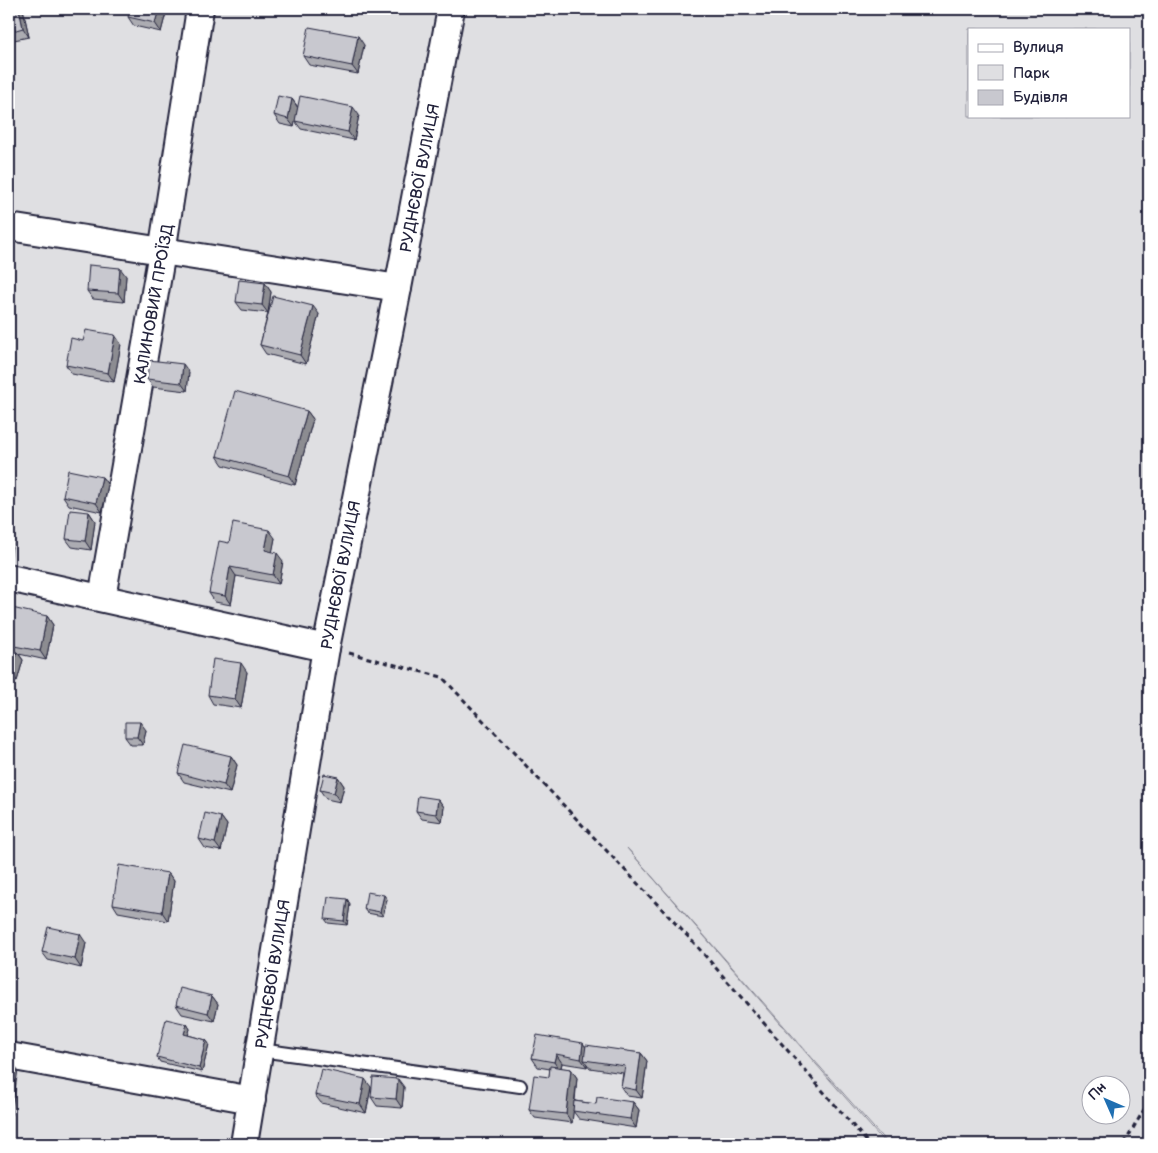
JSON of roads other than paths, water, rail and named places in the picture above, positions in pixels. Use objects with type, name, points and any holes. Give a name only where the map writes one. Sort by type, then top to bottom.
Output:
[{"type":"street","name":"КАЛИНОВИЙ ПРОЇЗД","points":[[102,598],[162,252],[200,9]]},
{"type":"street","name":"РУДНЄВОЇ ВУЛИЦЯ","points":[[244,1144],[326,648],[398,288],[451,9]]},
{"type":"street","points":[[9,226],[162,252],[398,288]]},
{"type":"street","points":[[9,578],[326,648]]},
{"type":"street","points":[[9,1056],[252,1100]]},
{"type":"lane","points":[[260,1050],[520,1086]]}]
